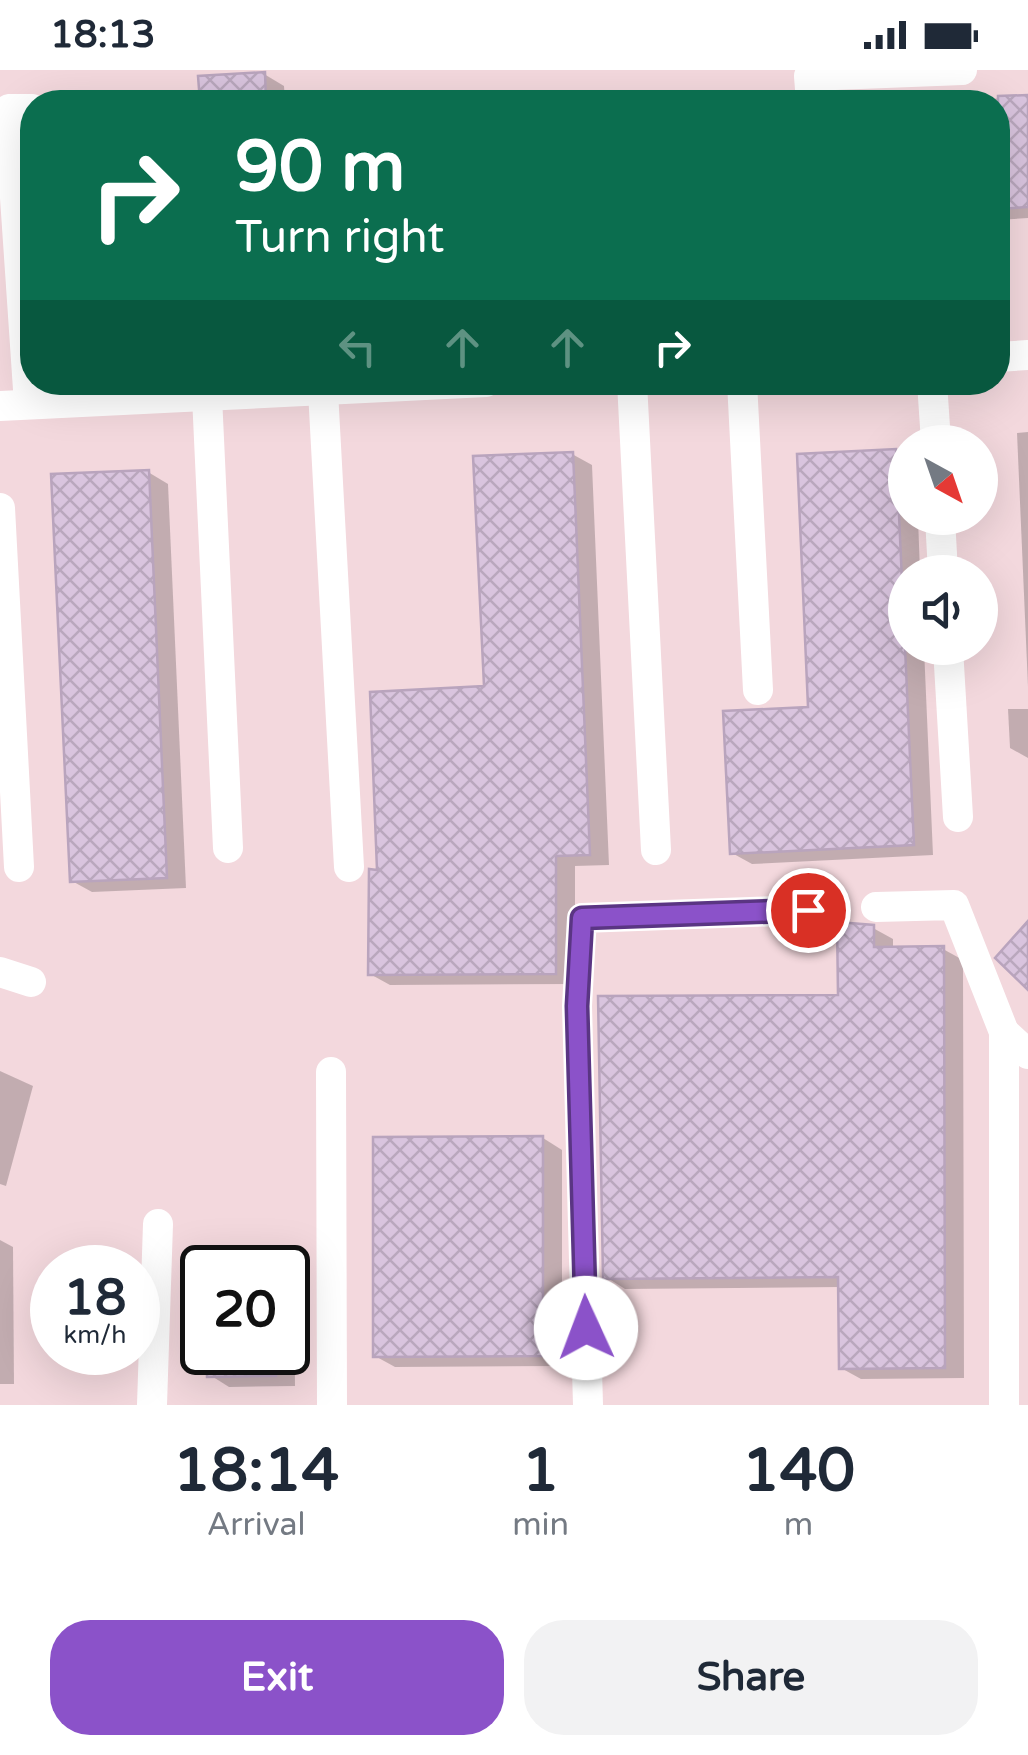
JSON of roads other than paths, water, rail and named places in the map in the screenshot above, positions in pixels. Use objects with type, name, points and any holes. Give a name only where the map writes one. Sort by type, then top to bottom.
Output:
[{"type":"street","points":[[810,90],[809,76],[962,70]]},
{"type":"street","points":[[20,109],[9,109],[14,405],[77,395]]},
{"type":"street","points":[[179,395],[224,395]]},
{"type":"street","points":[[342,395],[348,867]]},
{"type":"street","points":[[633,395],[656,850]]},
{"type":"street","points":[[743,395],[758,690]]},
{"type":"street","points":[[933,395],[935,425]]},
{"type":"street","points":[[207,396],[228,848]]},
{"type":"street","points":[[0,508],[18,867]]},
{"type":"street","points":[[949,665],[958,817]]},
{"type":"street","points":[[876,907],[954,906],[1004,1032],[1004,1405]]},
{"type":"street","points":[[588,1405],[577,1006],[582,918],[808,910]]},
{"type":"street","points":[[0,972],[31,982]]},
{"type":"street","points":[[1004,1032],[1028,1054]]},
{"type":"street","points":[[332,1072],[332,1405]]},
{"type":"street","points":[[152,1405],[158,1224]]}]
